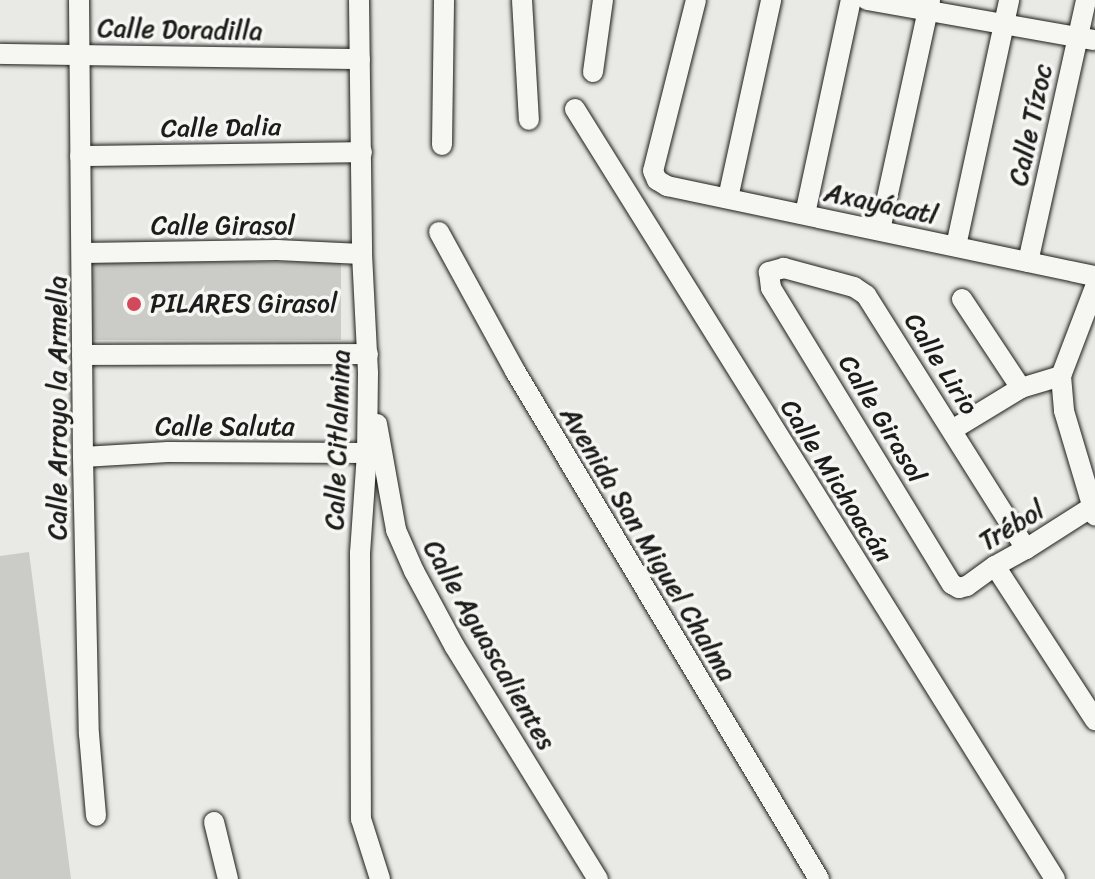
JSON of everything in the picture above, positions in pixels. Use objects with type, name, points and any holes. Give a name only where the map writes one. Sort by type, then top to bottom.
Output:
[{"type":"street","name":"Calle Arroyo la Armella","points":[[79,0],[83,457],[89,734],[96,816]]},
{"type":"street","name":"Calle Citlalmina","points":[[359,0],[362,254],[368,364],[367,453],[360,553],[361,819],[380,879]]},
{"type":"street","points":[[442,145],[444,0]]},
{"type":"street","points":[[522,0],[529,120]]},
{"type":"street","points":[[593,72],[603,0]]},
{"type":"street","name":"Axayácatl","points":[[696,0],[653,171],[657,180],[667,186],[1095,276]]},
{"type":"street","points":[[728,198],[771,0]]},
{"type":"street","points":[[805,214],[851,0]]},
{"type":"street","points":[[867,0],[929,5],[1004,24],[1086,39]]},
{"type":"street","points":[[956,246],[1009,0]]},
{"type":"street","name":"Calle Tízoc","points":[[1028,262],[1086,39],[1086,0]]},
{"type":"street","points":[[880,230],[929,5]]},
{"type":"street","name":"Calle Doradilla","points":[[0,54],[360,59]]},
{"type":"street","name":"Calle Michoacán","points":[[575,109],[1055,879]]},
{"type":"street","name":"Calle Dalia","points":[[80,156],[362,152]]},
{"type":"street","name":"Avenida San Miguel Chalma","points":[[439,232],[546,424],[819,879]]},
{"type":"street","name":"Calle Girasol","points":[[83,253],[277,250],[362,254]]},
{"type":"street","name":"Calle Lirio","points":[[769,272],[784,268],[854,287],[866,295],[1026,549]]},
{"type":"street","name":"Calle Girasol","points":[[769,272],[771,288],[952,584],[959,588]]},
{"type":"street","points":[[1094,511],[1064,411],[1061,376],[1095,287]]},
{"type":"street","points":[[962,299],[1021,388]]},
{"type":"street","points":[[82,355],[368,364]]},
{"type":"street","name":"Calle Aguascalientes","points":[[368,364],[396,530],[414,571],[455,647],[598,879]]},
{"type":"street","points":[[952,430],[1021,388],[1061,376]]},
{"type":"street","name":"Calle Saluta","points":[[83,457],[168,452],[367,453]]},
{"type":"street","name":"Trébol","points":[[959,588],[1094,511]]},
{"type":"street","points":[[995,566],[1095,720]]},
{"type":"street","points":[[214,822],[228,879]]},
{"type":"shaded area","points":[[90,262],[341,262],[341,340],[90,340]]},
{"type":"shaded area","points":[[29,552],[71,879],[0,879],[0,556]]},
{"type":"place","name":"PILARES Girasol","points":[[134,304]]}]
